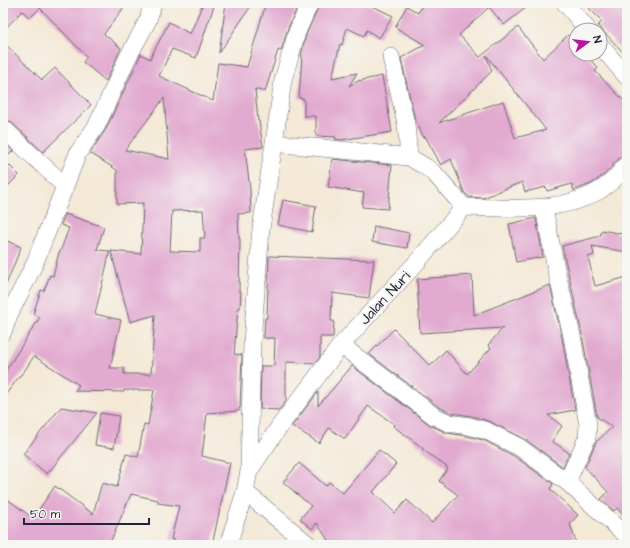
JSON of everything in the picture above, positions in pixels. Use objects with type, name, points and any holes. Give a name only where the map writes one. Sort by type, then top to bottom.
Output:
[{"type":"street","points":[[3,332],[9,315],[34,265],[78,153],[97,125],[127,59],[148,20],[153,3]]},
{"type":"street","points":[[249,471],[252,342],[260,237],[283,80],[297,32],[310,3]]},
{"type":"street","points":[[565,3],[581,22]]},
{"type":"street","points":[[608,52],[625,70]]},
{"type":"street","points":[[391,57],[406,124],[409,157]]},
{"type":"street","points":[[3,128],[65,186]]},
{"type":"street","points":[[274,143],[409,157],[435,174],[464,207],[544,208],[582,199],[611,182],[627,164]]},
{"type":"street","name":"Jalan Nuri","points":[[228,545],[245,492],[249,471],[279,427],[341,345],[417,262],[464,207]]},
{"type":"street","points":[[544,208],[556,269],[572,336],[588,426],[587,438],[568,482]]},
{"type":"street","points":[[341,345],[434,416],[449,423],[487,430],[519,447],[568,482],[627,536]]},
{"type":"street","points":[[245,492],[308,545]]},
{"type":"building","points":[[3,3],[127,3],[104,34],[121,48],[106,81],[83,62],[87,57],[40,8],[30,18],[22,11],[3,31]]},
{"type":"building","points":[[203,3],[215,3],[196,58],[172,49],[159,76],[213,101],[218,63],[247,67],[266,3],[299,3],[288,28],[281,51],[278,50],[265,92],[255,89],[258,121],[263,147],[245,149],[250,189],[251,213],[238,214],[240,239],[239,291],[241,292],[234,354],[242,355],[240,408],[239,411],[207,413],[202,456],[230,463],[212,545],[173,545],[174,540],[171,539],[179,506],[158,503],[158,500],[131,494],[109,545],[3,545],[3,496],[33,518],[55,486],[93,514],[102,483],[117,487],[126,454],[138,457],[144,424],[148,425],[154,390],[124,390],[124,392],[75,391],[79,385],[34,356],[23,373],[3,398],[3,375],[40,317],[33,314],[41,290],[44,291],[50,275],[53,276],[59,252],[69,228],[61,225],[65,214],[104,227],[97,250],[110,251],[95,314],[121,320],[110,368],[124,368],[124,374],[151,374],[155,315],[130,322],[111,251],[141,254],[143,203],[117,204],[117,170],[90,153],[106,129],[141,54],[150,59],[169,22],[190,34]],"holes":[[[164,98],[169,159],[125,150]],[[203,210],[205,238],[200,238],[200,252],[170,251],[172,211]]]},
{"type":"building","points":[[226,3],[253,3],[219,53]]},
{"type":"building","points":[[320,3],[366,3],[393,16],[379,38],[367,30],[364,36],[347,28],[342,45],[340,44],[332,78],[357,73],[349,86],[358,81],[382,76],[392,132],[341,140],[335,139],[336,137],[316,136],[316,116],[304,116],[304,99],[299,98],[301,56],[306,35]]},
{"type":"building","points":[[424,3],[532,3],[504,25],[489,7],[459,35],[480,57],[518,27],[543,59],[568,35],[568,62],[592,62],[598,68],[595,71],[627,104],[627,154],[620,157],[605,174],[591,184],[574,191],[572,184],[547,191],[546,187],[525,192],[522,182],[483,198],[469,197],[464,192],[451,159],[441,165],[425,136],[424,138],[415,120],[401,58],[425,45],[395,27],[407,6],[418,13]],"holes":[[[486,55],[546,130],[515,138],[503,101],[439,123],[492,71]]]},
{"type":"building","points":[[584,3],[627,3],[627,56],[608,36],[608,22],[601,22],[602,21]]},
{"type":"building","points":[[3,42],[42,80],[55,68],[91,105],[43,152],[10,121],[3,118]]},
{"type":"building","points":[[3,142],[13,151],[4,160],[19,175],[3,191]]},
{"type":"building","points":[[332,159],[392,165],[388,209],[362,207],[364,193],[328,187]]},
{"type":"building","points":[[283,200],[316,206],[312,232],[278,225]]},
{"type":"building","points":[[536,218],[543,257],[516,262],[509,224]]},
{"type":"building","points":[[374,226],[409,233],[407,248],[372,242]]},
{"type":"building","points":[[602,230],[627,235],[627,252],[592,246],[594,255],[588,257],[595,286],[627,277],[627,519],[617,508],[614,511],[601,499],[608,492],[585,467],[596,442],[612,427],[597,417],[582,334],[562,246],[600,236]]},
{"type":"building","points":[[3,239],[21,247],[4,290],[3,290]]},
{"type":"building","points":[[269,256],[374,260],[369,298],[332,293],[331,321],[334,321],[333,337],[320,337],[320,357],[315,363],[286,362],[286,401],[279,410],[260,409],[261,366],[274,366],[275,338],[264,338],[265,318],[267,318]]},
{"type":"building","points":[[472,275],[474,315],[550,285],[562,338],[575,410],[548,415],[562,426],[552,441],[569,453],[563,467],[525,439],[491,422],[472,416],[452,413],[439,407],[369,354],[394,329],[430,366],[446,350],[467,374],[491,348],[488,345],[503,328],[420,333],[417,279]]},
{"type":"building","points":[[352,366],[430,425],[447,433],[483,440],[514,456],[553,484],[550,489],[578,515],[570,524],[577,545],[331,545],[317,523],[312,529],[300,519],[311,506],[283,482],[299,463],[326,486],[329,482],[343,493],[379,450],[396,464],[373,492],[395,513],[407,500],[432,523],[458,495],[439,481],[448,468],[393,426],[394,424],[368,406],[345,439],[329,428],[319,443],[292,426],[318,392],[318,406]]},
{"type":"building","points":[[61,407],[97,413],[47,474],[23,454]]},
{"type":"building","points":[[100,413],[119,416],[114,448],[95,445]]}]
